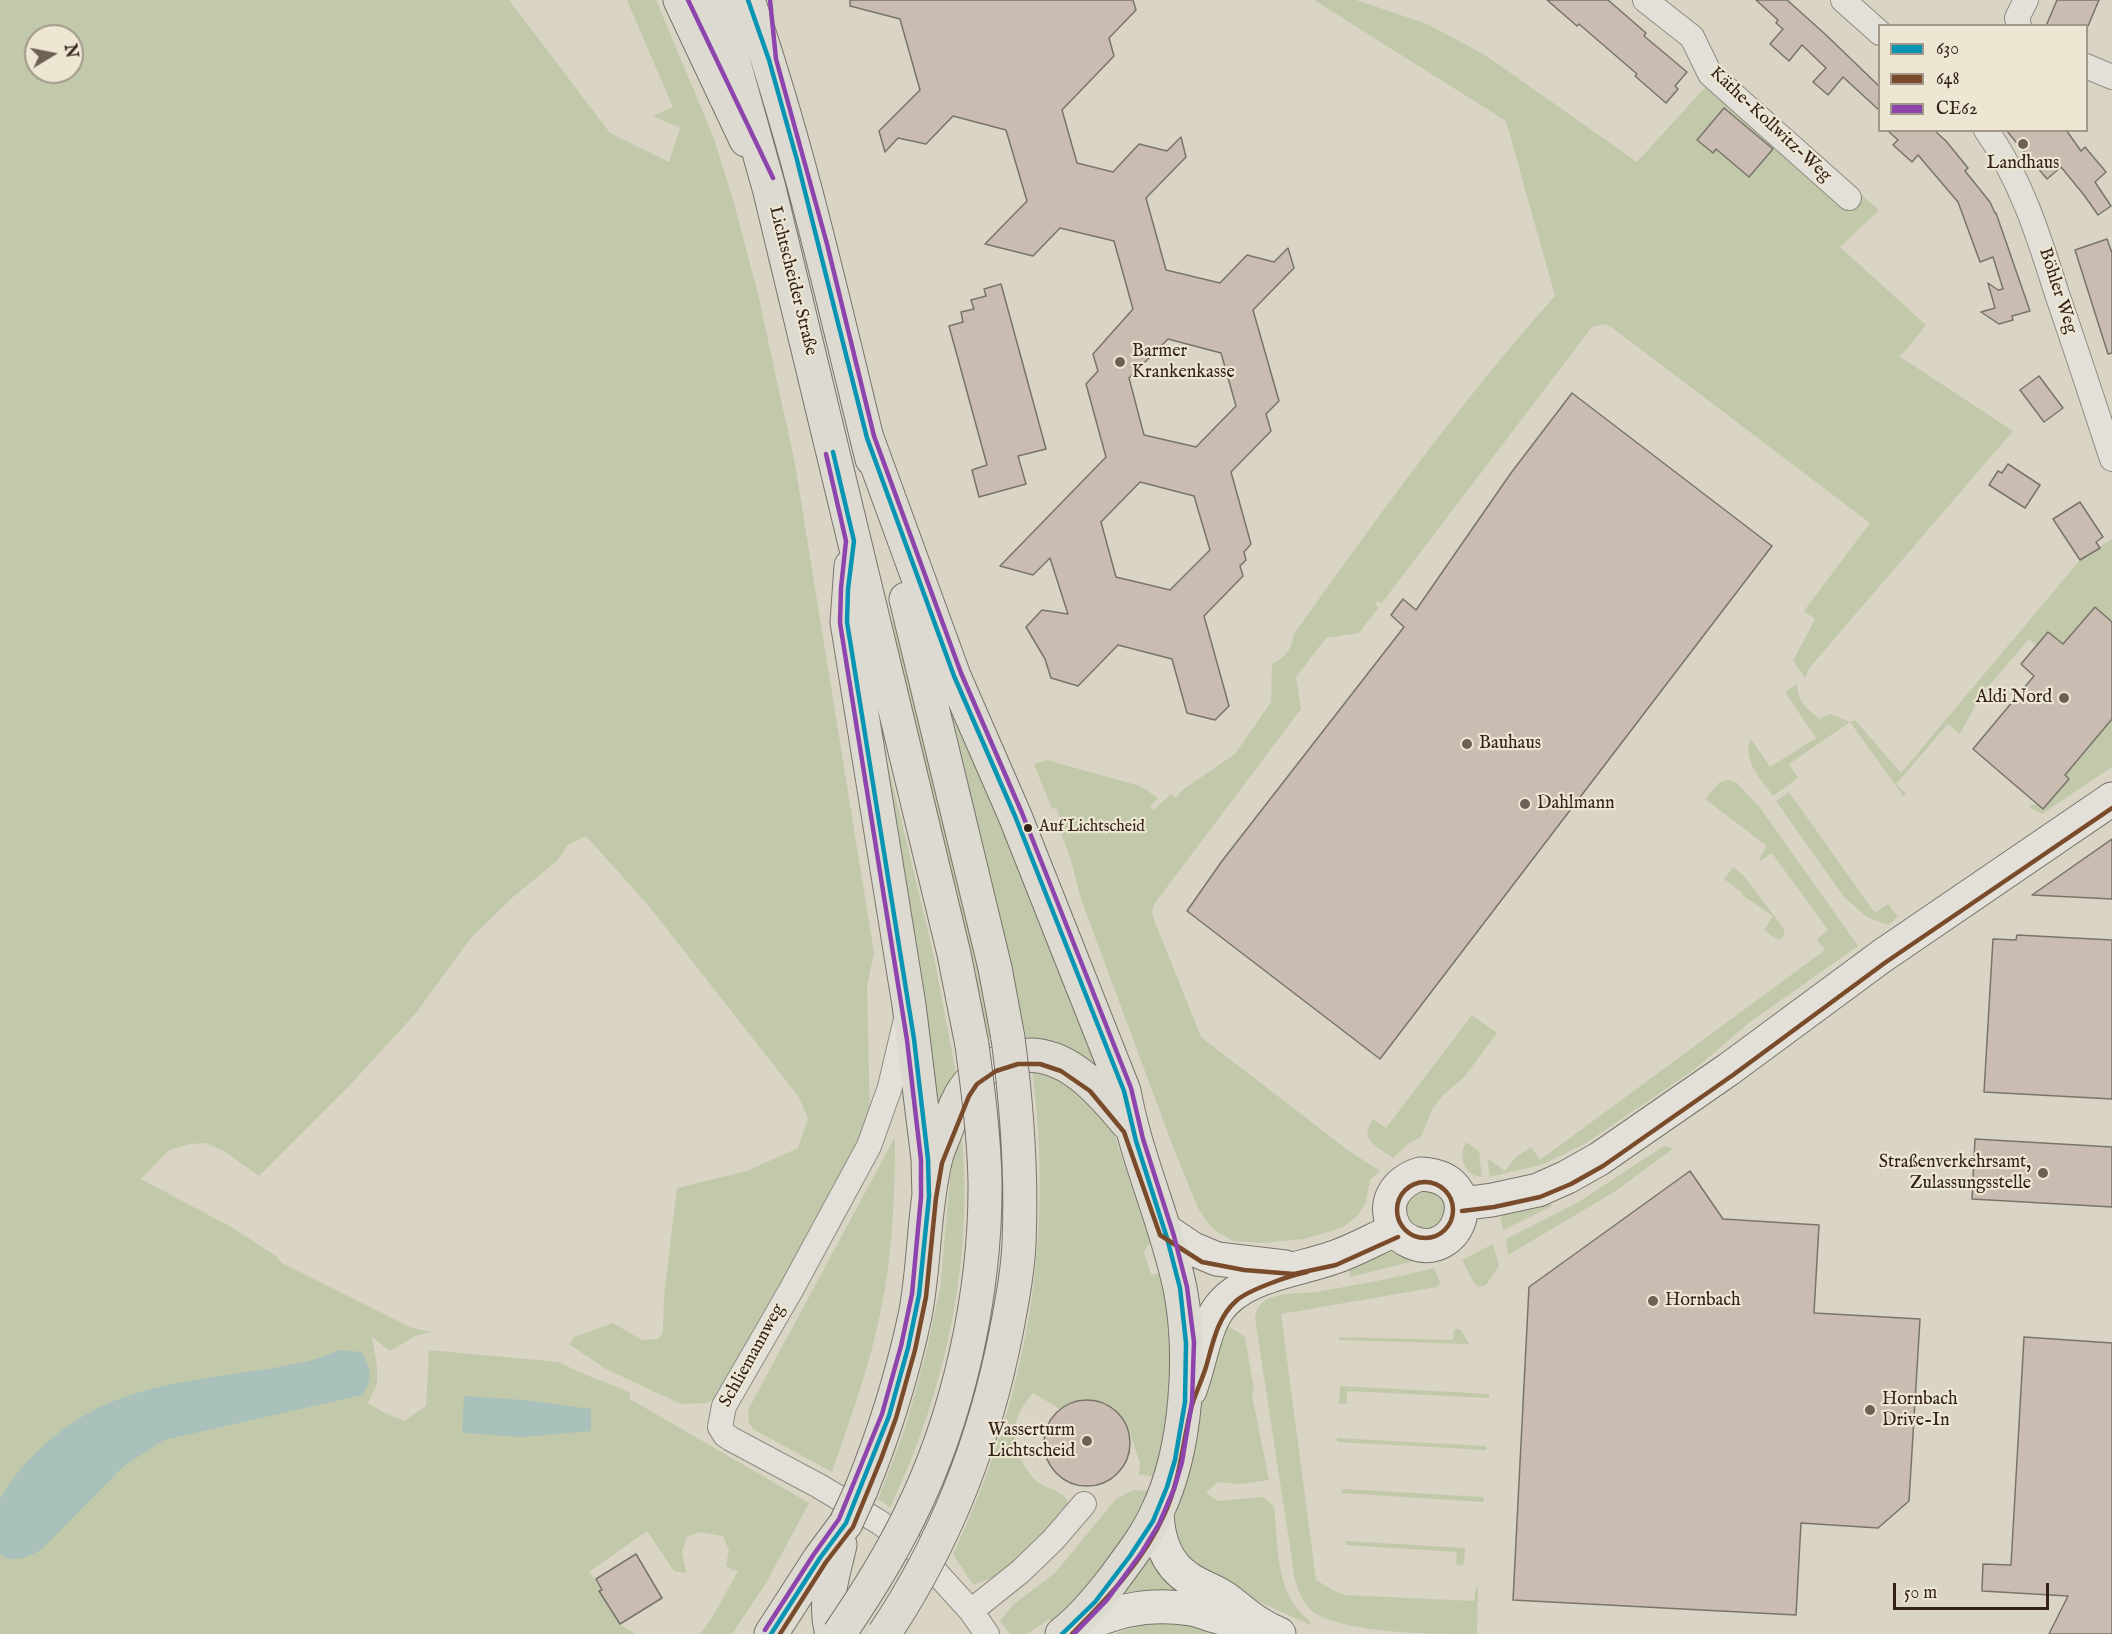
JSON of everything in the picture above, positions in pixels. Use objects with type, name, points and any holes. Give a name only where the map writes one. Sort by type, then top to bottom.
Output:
[{"type":"main road","name":"Lichtscheider Straße","points":[[680,0],[769,188],[954,954],[972,1045],[980,1105],[985,1180],[983,1248],[974,1315],[959,1379],[930,1470],[894,1548],[839,1634]]},
{"type":"main road","points":[[714,0],[725,31],[769,188]]},
{"type":"main road","points":[[748,0],[769,60]]},
{"type":"main road","name":"Lichtscheider Straße","points":[[762,0],[769,60],[820,246],[867,438]]},
{"type":"main road","points":[[867,438],[995,968],[1008,1038],[1019,1138],[1019,1245],[1011,1308],[1001,1359],[966,1478],[923,1570],[884,1634]]},
{"type":"main road","points":[[867,438],[954,676],[1019,827],[1124,1091],[1131,1128],[1166,1231],[1180,1290],[1186,1351],[1185,1402],[1164,1494],[1141,1541],[1123,1566],[1101,1594],[1063,1633]]},
{"type":"main road","points":[[854,541],[847,622],[909,1005],[928,1159],[929,1197]]},
{"type":"main road","points":[[832,1634],[827,1618],[830,1584],[846,1522],[861,1490],[889,1416],[908,1348],[919,1295],[935,1161],[963,1092],[972,1079],[993,1064],[1017,1056],[1031,1056],[1064,1064],[1095,1085],[1131,1128]]},
{"type":"main road","points":[[771,1634],[846,1522]]},
{"type":"street","name":"Käthe-Kollwitz-Weg","points":[[1645,0],[1692,37],[1710,74],[1849,198]]},
{"type":"street","points":[[1843,0],[1878,31]]},
{"type":"street","points":[[2018,24],[2017,18],[2026,0]]},
{"type":"street","points":[[2088,67],[2112,77]]},
{"type":"street","name":"Böhler Weg","points":[[1987,132],[2014,175],[2039,239],[2112,459]]},
{"type":"street","points":[[1461,1204],[1538,1190],[1568,1177],[1599,1159],[1729,1069],[1882,956],[2112,799]]},
{"type":"street","name":"Schliemannweg","points":[[909,1005],[890,1087],[868,1146],[791,1290],[724,1406],[720,1427],[724,1435],[730,1439],[819,1486],[911,1545],[971,1611],[987,1634]]},
{"type":"street","points":[[1420,1174],[1434,1174],[1449,1180],[1461,1204],[1460,1220],[1453,1233],[1440,1243],[1428,1246],[1417,1245],[1400,1236],[1395,1230],[1389,1209],[1392,1196],[1401,1183],[1420,1174]]},
{"type":"street","points":[[1185,1402],[1198,1368],[1210,1324],[1221,1306],[1238,1290],[1293,1267],[1334,1258],[1395,1230]]},
{"type":"street","points":[[1166,1231],[1193,1249],[1217,1259],[1293,1267]]},
{"type":"street","points":[[1164,1494],[1161,1542],[1174,1567],[1186,1578],[1223,1597],[1267,1628]]},
{"type":"street","points":[[971,1611],[1021,1571],[1053,1540],[1084,1504]]},
{"type":"street","points":[[1063,1633],[1118,1612],[1164,1606],[1194,1609],[1217,1617],[1267,1628]]},
{"type":"green space","points":[[0,0],[509,0],[610,133],[669,162],[680,128],[653,116],[673,107],[627,0],[656,0],[713,136],[734,203],[758,294],[795,464],[874,953],[867,986],[870,1121],[722,1395],[707,1403],[681,1404],[606,1369],[569,1344],[574,1337],[613,1323],[642,1340],[658,1339],[663,1332],[664,1296],[677,1188],[747,1171],[798,1148],[808,1118],[798,1096],[648,905],[586,836],[568,845],[557,861],[513,897],[470,939],[416,1013],[350,1085],[259,1176],[224,1151],[206,1143],[191,1144],[169,1150],[141,1179],[231,1227],[276,1256],[282,1263],[412,1328],[431,1332],[415,1336],[390,1351],[372,1337],[377,1366],[377,1384],[368,1403],[383,1412],[404,1421],[426,1406],[429,1350],[559,1362],[630,1393],[630,1399],[809,1503],[766,1583],[732,1634],[700,1634],[713,1616],[738,1571],[726,1566],[729,1550],[723,1536],[699,1532],[687,1537],[682,1551],[686,1573],[674,1571],[647,1531],[589,1572],[602,1589],[600,1591],[620,1624],[635,1634],[0,1634]]},
{"type":"green space","points":[[1314,0],[1356,0],[1427,24],[1485,55],[1637,162],[1721,70],[1879,210],[1840,247],[1926,325],[1899,356],[2013,431],[1810,667],[1805,678],[1793,661],[1815,619],[1804,611],[1870,523],[1610,326],[1603,324],[1592,327],[1381,604],[1377,601],[1375,604],[1379,607],[1359,633],[1326,638],[1296,677],[1301,709],[1155,903],[1152,912],[1154,920],[1201,1037],[1349,1151],[1380,1171],[1370,1180],[1366,1202],[1358,1215],[1343,1227],[1304,1239],[1262,1243],[1233,1241],[1217,1232],[1199,1210],[1175,1152],[1081,899],[1070,857],[1058,825],[1062,822],[1056,808],[1052,809],[1034,764],[1047,760],[1140,786],[1158,798],[1150,806],[1153,810],[1171,794],[1176,798],[1181,791],[1235,754],[1271,702],[1272,664],[1287,652],[1294,634],[1420,461],[1486,377],[1555,296],[1506,121]]},
{"type":"green space","points":[[2112,539],[2112,622],[2095,607],[2063,644],[2048,632],[2037,645],[2029,639],[1981,695],[1960,734],[1948,724],[1896,784],[1906,794],[1904,797],[1850,722],[1855,720],[1901,773],[2080,560]]},
{"type":"green space","points":[[898,621],[995,1038],[986,1040],[888,624]]},
{"type":"green space","points":[[933,638],[1097,1061],[1095,1063],[1057,1042],[1026,1037],[998,931]]},
{"type":"green space","points":[[1797,684],[1799,696],[1804,704],[1820,719],[1830,714],[1850,722],[1789,764],[1798,778],[1773,796],[1754,769],[1749,754],[1751,739],[1770,767],[1816,738],[1785,692]]},
{"type":"green space","points":[[2112,719],[2112,767],[2042,814],[2030,808],[2030,805],[2038,804]]},
{"type":"green space","points":[[882,740],[933,952],[957,1079],[934,1113]]},
{"type":"green space","points":[[1729,780],[1737,783],[1761,809],[1858,946],[1750,1022],[1695,1069],[1588,1142],[1544,1164],[1490,1177],[1487,1158],[1505,1171],[1515,1158],[1531,1147],[1540,1160],[1825,950],[1817,939],[1828,930],[1772,853],[1760,861],[1767,846],[1705,799],[1720,782]]},
{"type":"green space","points":[[1789,792],[1875,913],[1888,904],[1898,917],[1888,925],[1867,917],[1844,897],[1776,801]]},
{"type":"green space","points":[[1733,867],[1745,877],[1784,929],[1781,939],[1776,939],[1764,930],[1773,916],[1742,895],[1743,893],[1724,879]]},
{"type":"green space","points":[[1472,1015],[1497,1033],[1465,1076],[1442,1096],[1433,1108],[1420,1138],[1409,1143],[1393,1158],[1371,1142],[1369,1126],[1373,1119],[1386,1128]]},
{"type":"green space","points":[[1032,1071],[1054,1077],[1072,1087],[1112,1128],[1151,1243],[1144,1252],[1151,1275],[1163,1272],[1168,1290],[1174,1384],[1156,1476],[1139,1475],[1140,1463],[1129,1429],[1100,1418],[1075,1418],[1033,1393],[1021,1409],[1015,1425],[1018,1451],[1032,1476],[1039,1483],[1063,1495],[1069,1508],[1049,1533],[999,1575],[973,1585],[953,1554],[978,1496],[999,1438],[1016,1378],[1028,1318],[1036,1258],[1040,1196],[1038,1134]]},
{"type":"green space","points":[[961,1127],[964,1225],[952,1322],[927,1417],[890,1508],[878,1500],[906,1426],[927,1349],[940,1289],[950,1178]]},
{"type":"green space","points":[[895,1137],[892,1233],[882,1305],[868,1365],[832,1472],[753,1429],[749,1423],[748,1410]]},
{"type":"green space","points":[[1466,1142],[1479,1151],[1482,1177],[1471,1173],[1464,1165],[1463,1154]]},
{"type":"green space","points":[[1664,1146],[1674,1148],[1614,1192],[1508,1255],[1506,1239],[1577,1203]]},
{"type":"green space","points":[[1426,1190],[1440,1195],[1445,1209],[1440,1223],[1426,1228],[1412,1223],[1407,1209],[1412,1195]]},
{"type":"green space","points":[[1549,1201],[1552,1206],[1503,1230],[1500,1215]]},
{"type":"green space","points":[[1493,1244],[1499,1266],[1486,1285],[1479,1287],[1474,1283],[1462,1260]]},
{"type":"green space","points":[[1396,1250],[1416,1255],[1418,1260],[1350,1277],[1349,1269],[1385,1251]]},
{"type":"green space","points":[[1434,1268],[1440,1282],[1437,1287],[1281,1314],[1316,1580],[1345,1595],[1474,1601],[1476,1587],[1478,1587],[1477,1634],[1415,1633],[1368,1629],[1328,1619],[1313,1612],[1307,1605],[1295,1580],[1255,1318],[1261,1303],[1278,1296],[1316,1292]]},
{"type":"green space","points":[[1221,1321],[1245,1337],[1254,1390],[1252,1395],[1269,1480],[1240,1484],[1217,1482],[1206,1493],[1218,1501],[1263,1497],[1274,1506],[1278,1554],[1284,1584],[1290,1598],[1311,1622],[1310,1625],[1221,1584],[1184,1556],[1173,1525],[1211,1352]]},
{"type":"green space","points":[[1460,1329],[1469,1344],[1339,1340],[1339,1337],[1453,1340],[1454,1330]]},
{"type":"green space","points":[[1340,1386],[1489,1394],[1489,1398],[1347,1391],[1347,1404],[1339,1404]]},
{"type":"green space","points":[[1337,1438],[1486,1446],[1487,1449],[1337,1442]]},
{"type":"green space","points":[[1343,1489],[1483,1497],[1484,1500],[1483,1502],[1341,1493]]},
{"type":"green space","points":[[1133,1490],[1150,1491],[1151,1494],[1097,1582],[1052,1623],[1049,1619],[1027,1634],[1010,1634],[1000,1621],[1013,1605],[1055,1573],[1116,1499]]},
{"type":"green space","points":[[1346,1541],[1465,1548],[1464,1564],[1456,1565],[1457,1552],[1346,1545]]},
{"type":"green space","points":[[1147,1560],[1152,1561],[1177,1590],[1175,1593],[1126,1594],[1126,1589]]},
{"type":"green space","points":[[1184,1622],[1222,1634],[1114,1634],[1139,1626]]},
{"type":"water","points":[[339,1350],[362,1352],[370,1378],[362,1395],[164,1440],[124,1466],[42,1549],[27,1557],[16,1559],[0,1554],[0,1499],[29,1460],[69,1425],[99,1408],[130,1395],[162,1386],[305,1362]]},
{"type":"water","points":[[464,1396],[524,1400],[591,1409],[591,1431],[522,1437],[462,1433]]},
{"type":"building","name":"Barmer Krankenkasse","points":[[850,0],[1133,0],[1136,10],[1109,38],[1114,56],[1062,110],[1077,163],[1113,172],[1139,144],[1167,151],[1181,137],[1186,157],[1146,198],[1166,270],[1220,283],[1247,255],[1274,262],[1288,248],[1294,268],[1253,310],[1279,401],[1266,414],[1271,431],[1231,472],[1251,544],[1244,552],[1246,560],[1240,566],[1243,576],[1204,616],[1229,706],[1215,720],[1187,713],[1172,659],[1118,645],[1078,686],[1051,678],[1045,659],[1026,627],[1042,610],[1068,614],[1050,558],[1033,575],[1000,566],[1106,457],[1086,384],[1098,371],[1093,354],[1133,309],[1114,241],[1060,228],[1033,256],[985,244],[1027,201],[1006,130],[953,116],[926,144],[898,138],[885,152],[879,131],[920,90],[900,19],[850,6]],"holes":[[[1168,339],[1221,353],[1236,406],[1196,447],[1144,435],[1129,378]],[[1140,482],[1194,496],[1210,550],[1170,590],[1116,577],[1101,522]]]},
{"type":"building","points":[[1547,0],[1608,0],[1646,33],[1644,36],[1687,72],[1675,86],[1678,89],[1666,103],[1635,76],[1637,74]]},
{"type":"building","points":[[1756,0],[1787,0],[1878,85],[1878,109],[1843,77],[1828,95],[1813,82],[1826,68],[1802,45],[1789,61],[1770,44],[1783,29],[1776,23],[1778,20]]},
{"type":"building","points":[[2057,0],[2099,0],[2088,26],[2088,24],[2047,24]]},
{"type":"building","points":[[1724,108],[1773,149],[1749,177],[1716,149],[1713,153],[1697,140]]},
{"type":"building","points":[[1889,132],[1936,132],[1968,168],[1965,171],[1996,213],[2030,311],[2012,316],[2013,320],[1999,324],[1981,312],[1995,308],[1988,283],[1998,290],[2003,289],[1993,257],[1980,262],[1958,202],[1918,155],[1912,162],[1893,145],[1898,140]]},
{"type":"building","points":[[2008,132],[2067,132],[2081,151],[2085,147],[2106,172],[2095,182],[2111,206],[2098,215],[2061,167],[2047,179]]},
{"type":"building","points":[[2107,239],[2112,253],[2112,353],[2108,354],[2075,250]]},
{"type":"building","points":[[1001,284],[1046,449],[1018,456],[1026,484],[979,497],[972,470],[987,465],[949,326],[963,322],[961,312],[974,309],[971,300],[986,296],[984,289]]},
{"type":"building","points":[[2039,376],[2063,408],[2044,422],[2020,390]]},
{"type":"building","name":"Bauhaus","points":[[1572,393],[1772,546],[1380,1059],[1187,911],[1222,861],[1404,627],[1391,615],[1403,599],[1416,610],[1511,473]]},
{"type":"building","points":[[2008,464],[2040,485],[2025,508],[1989,485],[1998,471],[2002,473]]},
{"type":"building","points":[[2080,502],[2103,537],[2096,542],[2100,548],[2080,560],[2053,519]]},
{"type":"building","name":"Aldi Nord","points":[[2095,607],[2112,622],[2112,719],[2065,775],[2069,779],[2043,809],[1973,749],[2034,676],[2021,664],[2048,632],[2063,644]]},
{"type":"building","points":[[2112,839],[2112,899],[2032,895]]},
{"type":"building","points":[[2017,935],[2112,940],[2112,1099],[1984,1092],[1993,939],[2016,940]]},
{"type":"building","name":"Straßenverkehrsamt, Zulassungsstelle","points":[[1975,1139],[2112,1147],[2112,1207],[1972,1199]]},
{"type":"building","points":[[1690,1171],[1723,1219],[1819,1225],[1814,1313],[1920,1319],[1909,1501],[1878,1528],[1801,1523],[1796,1615],[1513,1600],[1529,1287]]},
{"type":"building","points":[[2024,1337],[2112,1343],[2112,1634],[2049,1634],[2068,1596],[1982,1591],[1983,1564],[2011,1565]]},
{"type":"building","name":"Wasserturm Lichtscheid","points":[[1087,1400],[1111,1407],[1123,1419],[1130,1443],[1123,1467],[1111,1479],[1087,1486],[1063,1479],[1051,1467],[1044,1443],[1051,1419],[1063,1407]]},
{"type":"building","points":[[636,1554],[662,1598],[620,1624],[599,1591],[602,1590],[596,1579]]},
{"type":"transit line","name":"CE62","points":[[688,0],[773,178]]},
{"type":"transit line","name":"630","points":[[748,0],[769,60],[797,160],[867,438],[954,676],[1015,816],[1124,1091],[1136,1141],[1167,1238],[1180,1288],[1186,1343],[1185,1402],[1175,1460],[1167,1487],[1153,1521],[1130,1556],[1095,1602],[1062,1634]]},
{"type":"transit line","name":"CE62","points":[[770,0],[776,59],[827,244],[874,436],[961,673],[1022,813],[1131,1088],[1143,1139],[1174,1236],[1187,1287],[1194,1342],[1192,1402],[1182,1462],[1174,1489],[1159,1524],[1142,1552],[1107,1600],[1074,1634]]},
{"type":"transit line","name":"630","points":[[771,1634],[820,1558],[846,1523],[889,1416],[908,1348],[919,1295],[929,1197],[928,1159],[914,1039],[847,622],[848,589],[854,541],[833,452]]},
{"type":"transit line","name":"CE62","points":[[765,1630],[839,1519],[882,1414],[901,1346],[912,1294],[921,1197],[921,1160],[907,1040],[840,623],[846,541],[826,454]]},
{"type":"transit line","name":"648","points":[[1462,1211],[1540,1197],[1571,1184],[1603,1166],[1733,1075],[1886,962],[2112,808]]},
{"type":"transit line","name":"648","points":[[780,1634],[826,1562],[853,1527],[881,1459],[896,1418],[915,1350],[926,1297],[936,1198],[942,1163],[969,1096],[977,1084],[996,1071],[1018,1064],[1040,1064],[1061,1071],[1090,1091],[1124,1132],[1160,1235],[1202,1262],[1244,1270],[1294,1274],[1336,1265],[1398,1237]]},
{"type":"transit line","name":"648","points":[[1425,1182],[1436,1184],[1445,1190],[1451,1199],[1453,1210],[1451,1221],[1445,1230],[1436,1236],[1425,1238],[1414,1236],[1405,1230],[1399,1221],[1397,1210],[1399,1199],[1405,1190],[1414,1184],[1425,1182]]},
{"type":"transit line","name":"648","points":[[1072,1634],[1111,1593],[1156,1532],[1170,1501],[1192,1405],[1216,1331],[1224,1315],[1236,1301],[1250,1292],[1307,1272]]},
{"type":"place","name":"Landhaus","points":[[2023,144]]},
{"type":"place","name":"Barmer Krankenkasse","points":[[1120,362]]},
{"type":"place","name":"Aldi Nord","points":[[2064,698]]},
{"type":"place","name":"Bauhaus","points":[[1467,744]]},
{"type":"place","name":"Dahlmann","points":[[1525,804]]},
{"type":"place","name":"Auf Lichtscheid","points":[[1028,828]]},
{"type":"place","name":"Straßenverkehrsamt, Zulassungsstelle","points":[[2043,1173]]},
{"type":"place","name":"Hornbach","points":[[1653,1301]]},
{"type":"place","name":"Hornbach Drive-In","points":[[1870,1410]]},
{"type":"place","name":"Wasserturm Lichtscheid","points":[[1087,1441]]}]
